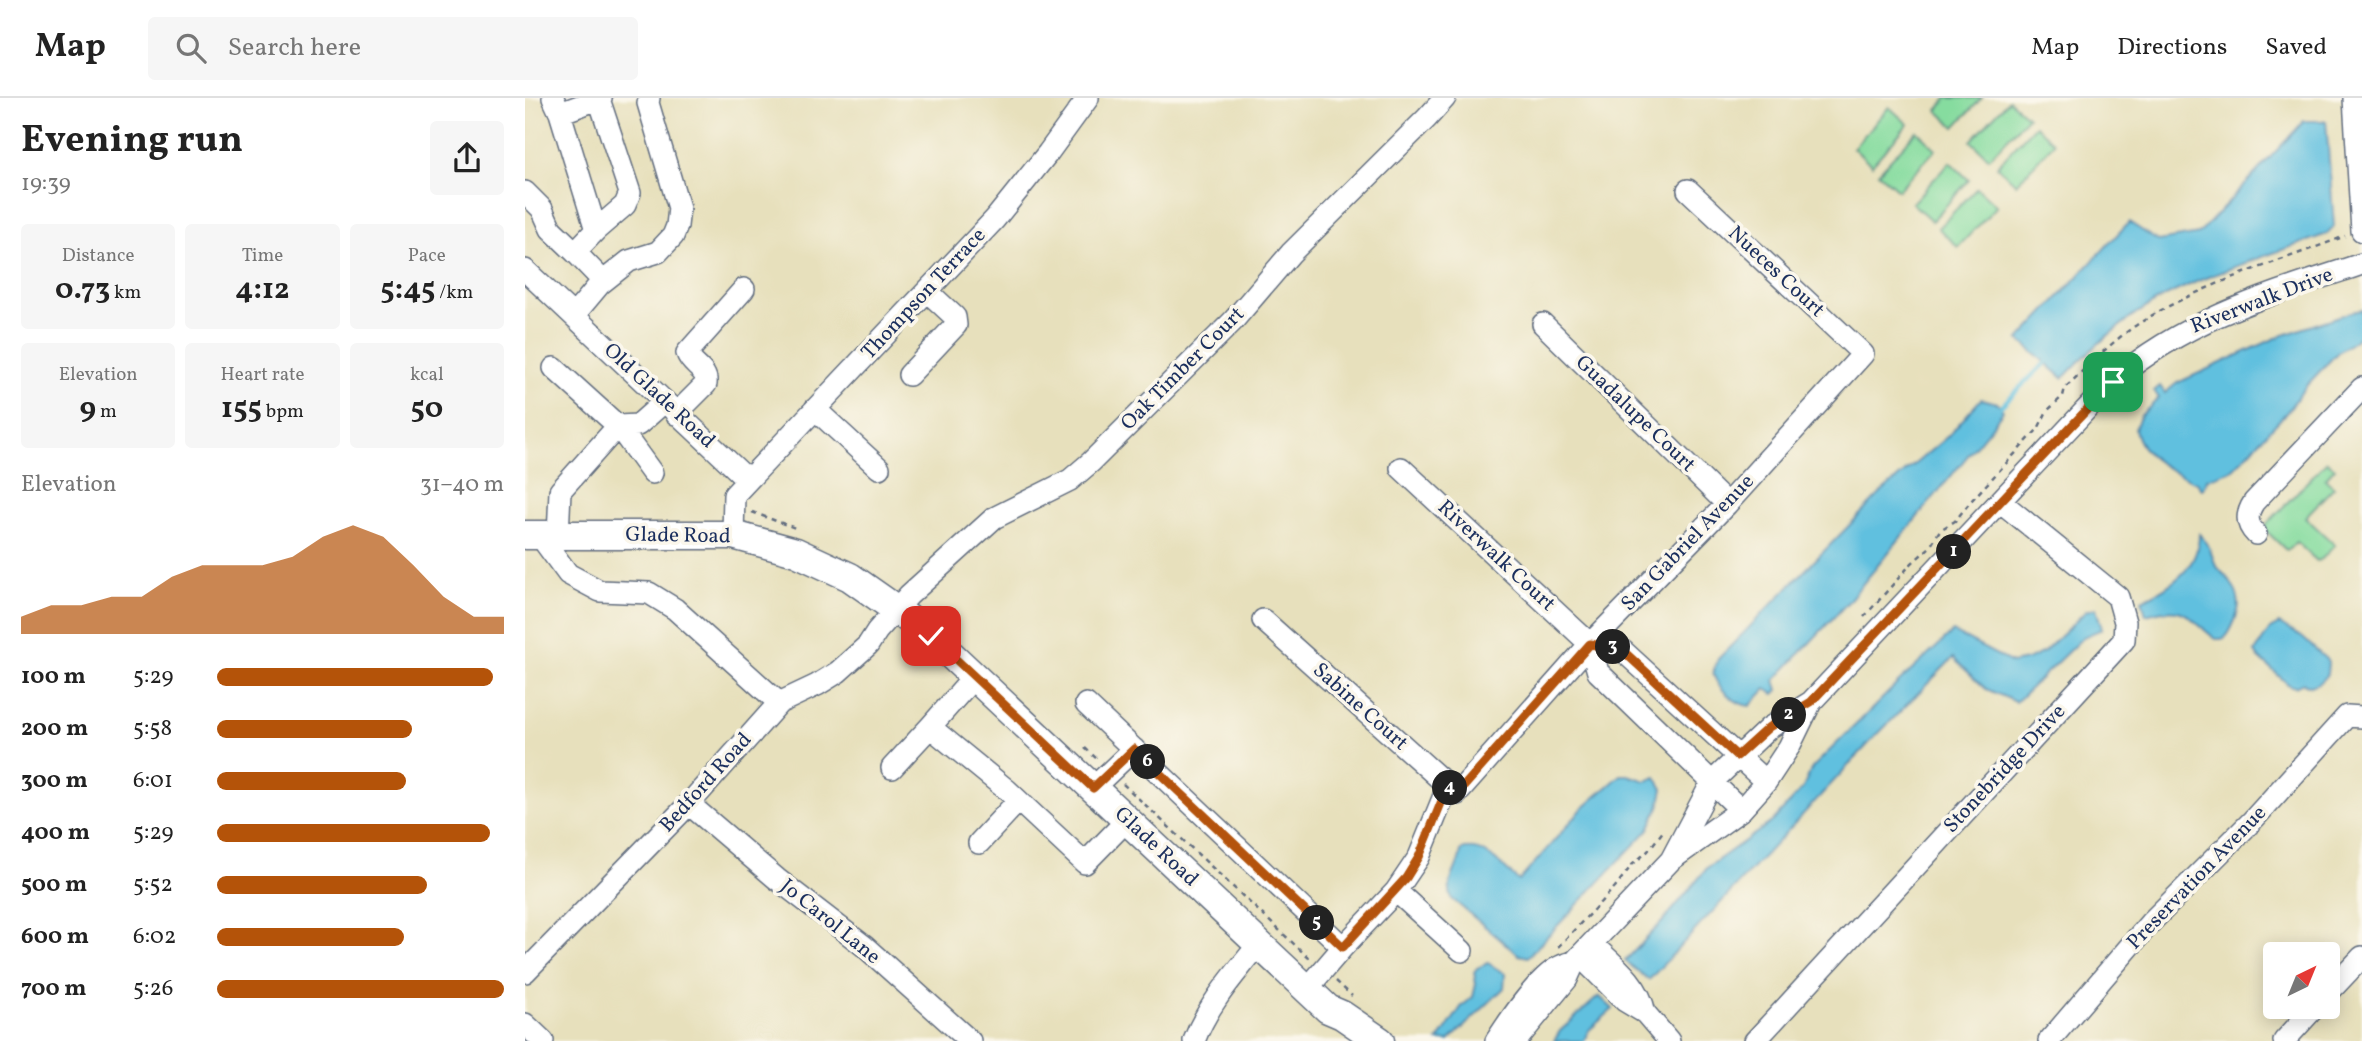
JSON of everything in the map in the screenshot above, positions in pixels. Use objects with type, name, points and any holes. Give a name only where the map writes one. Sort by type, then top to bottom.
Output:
[{"type":"main road","name":"Glade Road","points":[[541,536],[733,536],[796,552],[849,577],[931,636],[1328,1009],[1335,1023],[1356,1041]]},
{"type":"main road","name":"Glade Road","points":[[1328,1009],[1342,1015],[1380,1041]]},
{"type":"street","points":[[575,252],[625,205],[630,193],[600,98],[556,105],[596,230]]},
{"type":"street","points":[[574,316],[603,281],[629,261],[658,253],[673,236],[677,226],[679,208],[648,103],[649,98]]},
{"type":"street","name":"Thompson Terrace","points":[[748,480],[995,219],[1088,98]]},
{"type":"street","name":"Oak Timber Court","points":[[897,610],[915,590],[994,519],[1070,480],[1091,462],[1233,321],[1291,253],[1445,98]]},
{"type":"street","points":[[2354,98],[2359,137],[2362,231]]},
{"type":"street","name":"Nueces Court","points":[[1688,190],[1863,354]]},
{"type":"street","points":[[525,192],[546,215],[551,229],[603,281]]},
{"type":"street","name":"Riverwalk Drive","points":[[1671,860],[1712,782],[1769,727],[1811,702],[2113,382],[2181,333],[2235,308],[2362,264]]},
{"type":"street","name":"Old Glade Road","points":[[525,270],[748,480]]},
{"type":"street","points":[[744,289],[687,353],[688,358],[705,373],[706,384],[638,425],[618,426],[561,491],[541,536],[568,574],[600,591],[649,593],[675,609],[779,703]]},
{"type":"street","points":[[909,375],[956,325],[955,317],[927,291]]},
{"type":"street","name":"Guadalupe Court","points":[[1543,324],[1727,504]]},
{"type":"street","name":"San Gabriel Avenue","points":[[1307,989],[1396,891],[1419,857],[1452,790],[1727,504],[1863,354]]},
{"type":"street","points":[[554,368],[618,426],[652,473]]},
{"type":"street","points":[[2256,534],[2251,529],[2248,516],[2254,502],[2362,388]]},
{"type":"street","points":[[815,409],[879,468]]},
{"type":"street","name":"Riverwalk Court","points":[[1401,468],[1590,644],[1598,672],[1741,810]]},
{"type":"street","points":[[733,536],[734,495],[748,480]]},
{"type":"street","name":"Stonebridge Drive","points":[[1755,1041],[2124,640],[2125,622],[2118,597],[2001,502]]},
{"type":"street","name":"Bedford Road","points":[[525,972],[689,804],[779,703],[838,673],[868,645],[897,610]]},
{"type":"street","name":"Sabine Court","points":[[1263,620],[1452,790]]},
{"type":"street","points":[[1590,644],[1621,649],[1766,782]]},
{"type":"street","points":[[892,768],[974,677]]},
{"type":"street","name":"Riverwalk Drive","points":[[1516,1041],[1567,979],[1583,954],[1671,860],[1741,810],[1766,782],[1789,747],[1811,702]]},
{"type":"street","points":[[1086,704],[1343,947]]},
{"type":"street","name":"Preservation Avenue","points":[[2049,1041],[2150,923],[2354,717]]},
{"type":"street","points":[[930,727],[1018,801],[1085,863],[1127,820]]},
{"type":"street","points":[[1093,788],[1134,749]]},
{"type":"street","points":[[979,843],[1018,801]]},
{"type":"street","name":"Jo Carol Lane","points":[[689,804],[777,879],[864,946],[970,1041]]},
{"type":"street","points":[[1396,891],[1462,951]]},
{"type":"street","points":[[1194,1041],[1219,995],[1259,944]]},
{"type":"street","points":[[1583,954],[1625,1001],[1646,1013],[1669,1041]]},
{"type":"street","name":"Riverwalk Drive","points":[[1496,1041],[1536,988],[1557,968],[1583,954]]},
{"type":"street","points":[[2340,980],[2362,957]]},
{"type":"street","points":[[2284,1041],[2304,1019]]},
{"type":"street","points":[[525,1024],[543,1041]]},
{"type":"green space","points":[[1948,98],[1982,98],[1955,127],[1937,110]]},
{"type":"green space","points":[[2009,100],[2028,117],[1989,158],[1971,141]]},
{"type":"green space","points":[[1889,107],[1908,124],[1872,165],[1853,148]]},
{"type":"green space","points":[[2035,125],[2054,143],[2016,184],[1997,166]]},
{"type":"green space","points":[[1917,131],[1936,149],[1898,190],[1878,173]]},
{"type":"green space","points":[[1950,162],[1969,180],[1932,221],[1912,203]]},
{"type":"green space","points":[[1977,188],[1997,206],[1958,247],[1938,228]]},
{"type":"green space","points":[[2327,461],[2335,468],[2325,479],[2334,487],[2305,517],[2335,545],[2317,561],[2296,542],[2288,550],[2285,549],[2263,528]]},
{"type":"water","points":[[2304,121],[2326,121],[2334,226],[2327,234],[2221,272],[2169,294],[2120,326],[2063,378],[2019,340],[2129,222],[2158,241],[2199,234]]},
{"type":"water","points":[[2362,310],[2362,335],[2338,352],[2232,470],[2207,479],[2203,489],[2200,489],[2198,483],[2159,462],[2143,447],[2135,428],[2141,415],[2159,398],[2154,391],[2160,386],[2165,393],[2177,383],[2278,337]]},
{"type":"water","points":[[1981,399],[1998,403],[2003,411],[1847,603],[1775,680],[1778,690],[1774,694],[1766,689],[1750,706],[1739,703],[1729,695],[1714,676],[1718,659],[1883,491],[1948,436]]},
{"type":"water","points":[[2199,534],[2238,598],[2235,621],[2228,635],[2222,639],[2216,639],[2178,611],[2146,615],[2142,600],[2172,583],[2188,567],[2198,546]]},
{"type":"water","points":[[2096,608],[2102,629],[2083,637],[2016,702],[1986,689],[1953,658],[1872,740],[1649,980],[1625,961],[1665,919],[1708,867],[1773,821],[1803,788],[1812,768],[1953,632],[2012,663],[2044,652],[2086,611]]},
{"type":"water","points":[[2279,624],[2303,638],[2326,659],[2327,674],[2319,683],[2303,683],[2295,687],[2289,685],[2257,656],[2255,652],[2270,629]]},
{"type":"water","points":[[1621,775],[1646,781],[1656,777],[1663,789],[1659,807],[1649,829],[1528,957],[1519,955],[1452,899],[1451,880],[1461,850],[1486,853],[1519,881],[1581,810]]},
{"type":"water","points":[[1488,963],[1505,974],[1504,988],[1449,1041],[1438,1041],[1462,1006],[1473,997],[1476,984],[1474,972]]},
{"type":"water","points":[[1599,996],[1613,1009],[1588,1031],[1584,1041],[1554,1041],[1560,1031]]},
{"type":"waterway","points":[[2000,407],[2045,363]]},
{"type":"route","points":[[931,636],[1093,788],[1134,749],[1343,947],[1406,878],[1419,857],[1448,786],[1457,794],[1590,644],[1621,649],[1737,756],[1769,727],[1811,702],[2113,382]]}]
